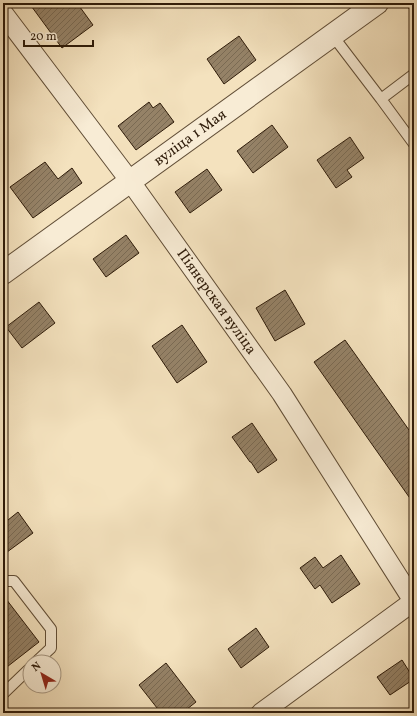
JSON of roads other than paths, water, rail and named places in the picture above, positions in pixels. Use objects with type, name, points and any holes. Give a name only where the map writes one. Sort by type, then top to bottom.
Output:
[{"type":"street","name":"вуліца 1 Мая","points":[[3,273],[378,3]]},
{"type":"street","name":"Піянерская вуліца","points":[[3,13],[130,181],[282,394],[414,601]]},
{"type":"street","points":[[261,713],[414,601]]},
{"type":"lane","points":[[333,36],[414,144]]},
{"type":"lane","points":[[380,99],[414,74]]},
{"type":"lane","points":[[3,580],[14,581],[51,629],[51,648],[45,654]]},
{"type":"lane","points":[[3,694],[22,676]]}]
